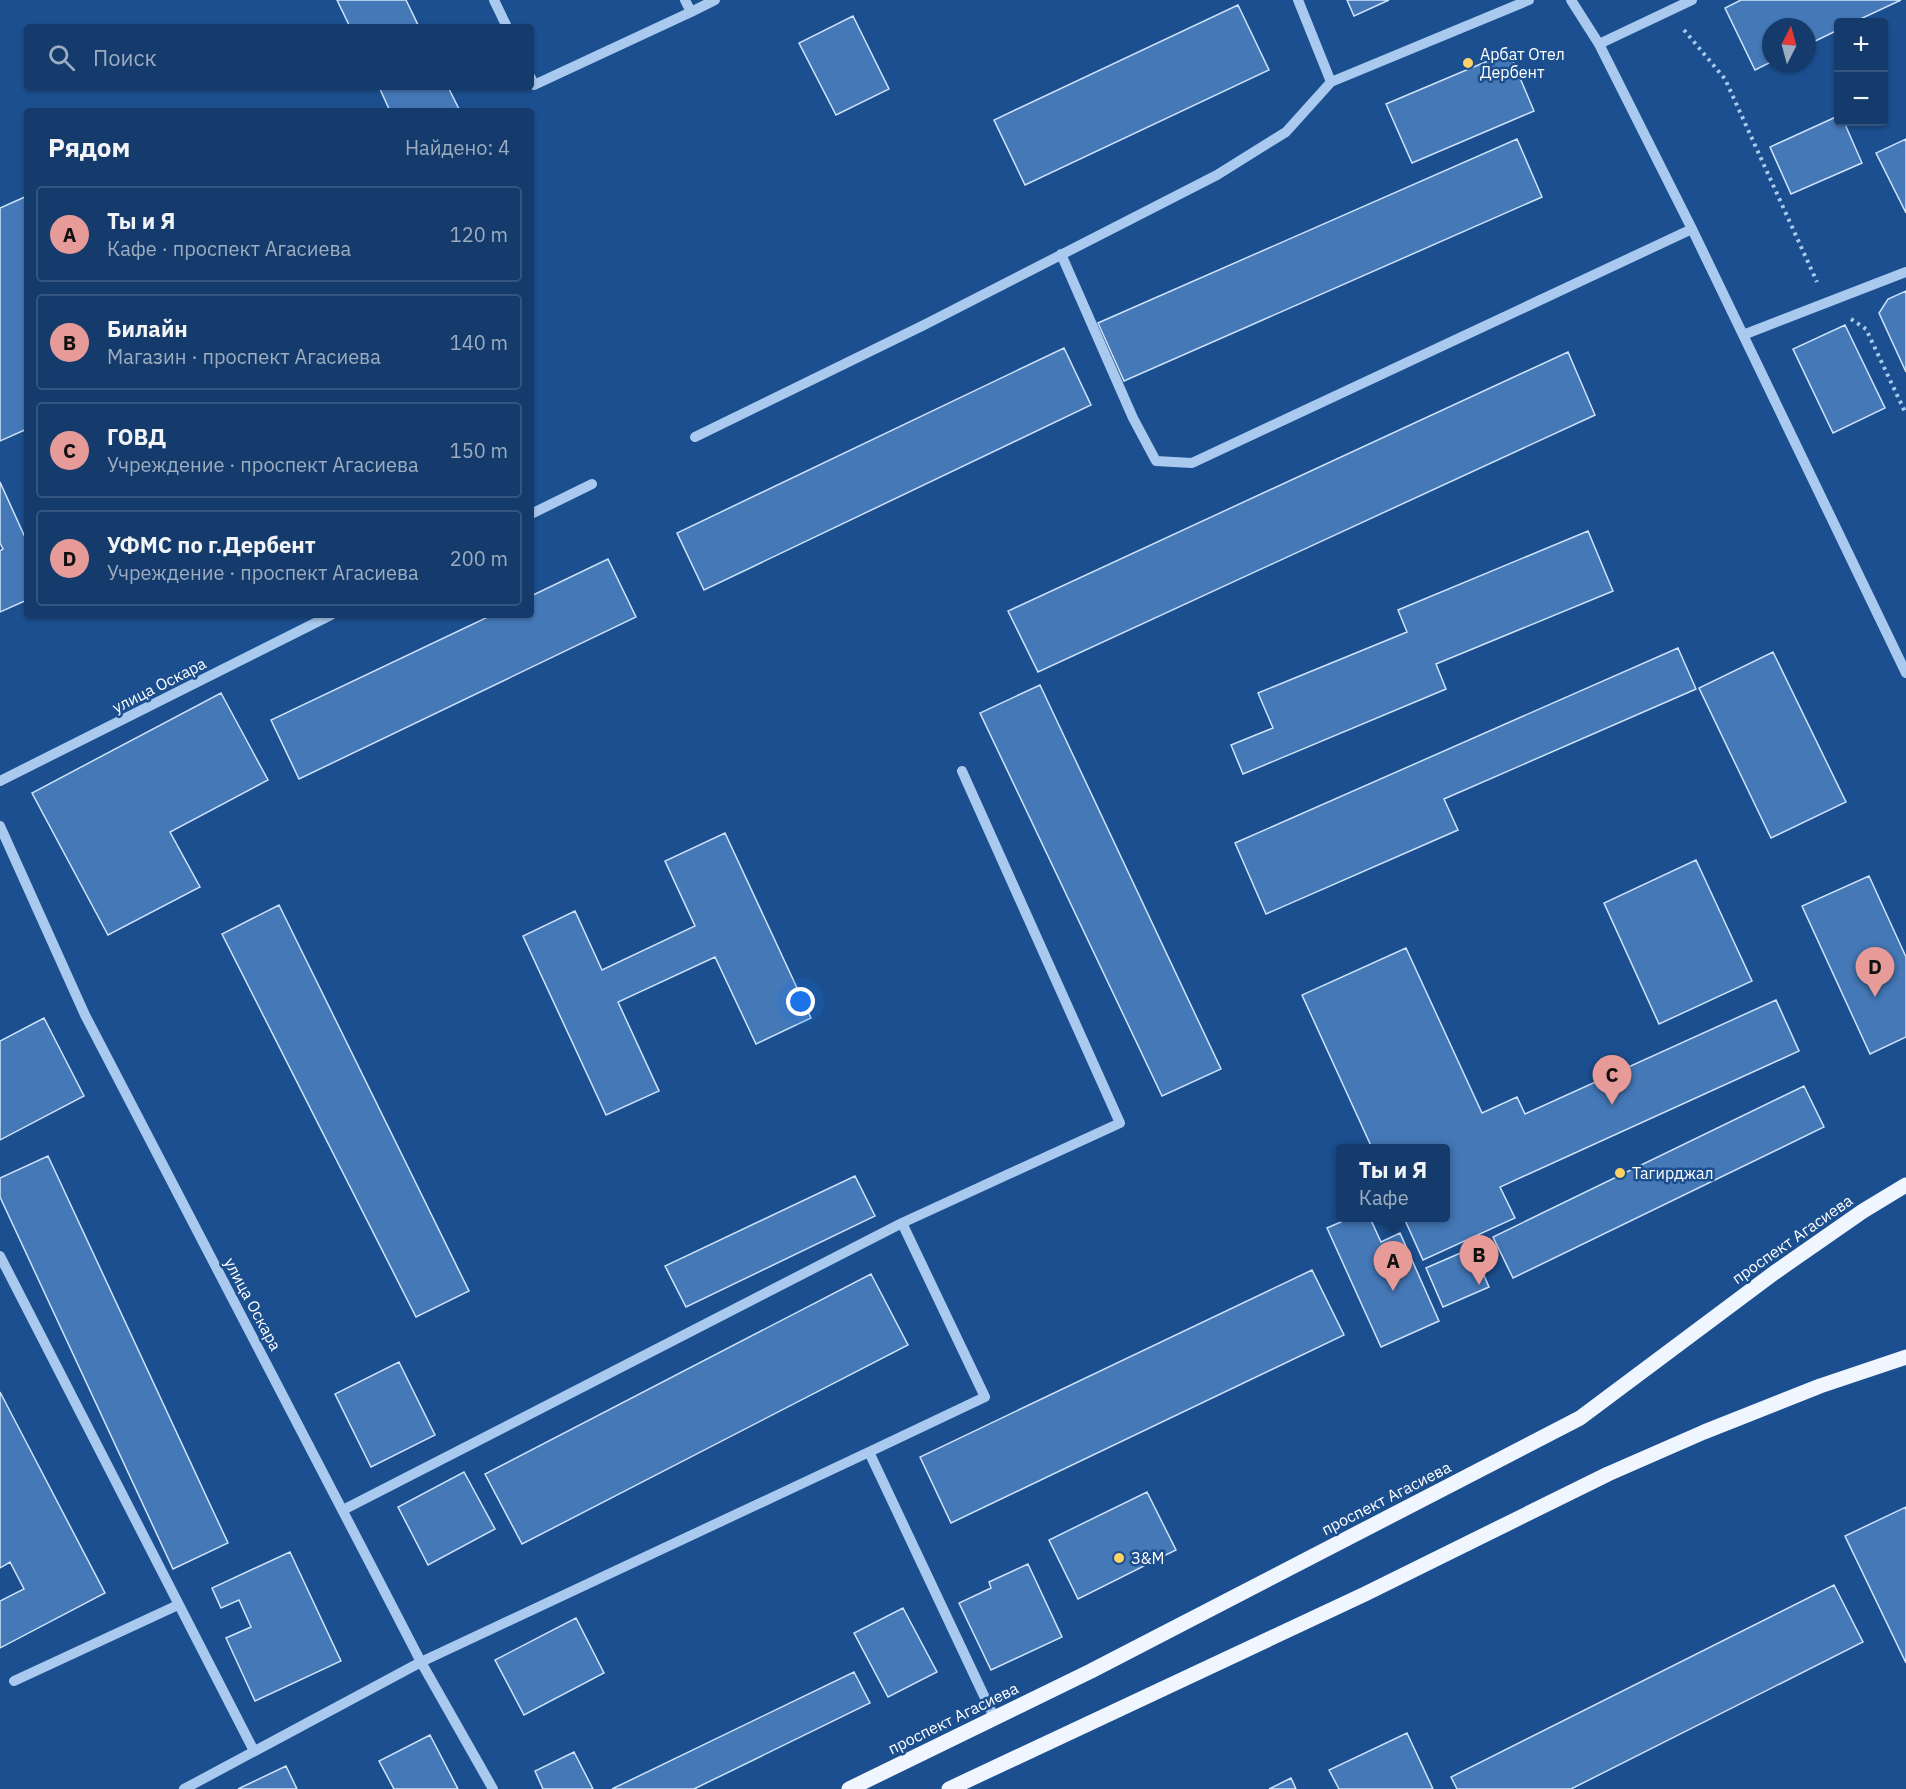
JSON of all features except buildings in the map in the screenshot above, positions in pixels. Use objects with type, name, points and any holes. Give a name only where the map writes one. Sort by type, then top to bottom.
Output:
[{"type":"main road","name":"проспект Агасиева","points":[[849,1789],[1102,1665],[1580,1418],[1774,1273],[1863,1211],[1906,1185]]},
{"type":"main road","points":[[949,1789],[1365,1594],[1608,1474],[1704,1432],[1820,1386],[1906,1357]]},
{"type":"street","points":[[494,0],[506,24]]},
{"type":"street","points":[[685,0],[691,12]]},
{"type":"street","points":[[534,85],[716,0]]},
{"type":"street","points":[[1298,0],[1331,82]]},
{"type":"street","points":[[695,437],[924,325],[1216,175],[1286,132],[1331,82],[1529,0]]},
{"type":"street","points":[[1571,0],[1599,44],[1692,229],[1906,673]]},
{"type":"street","points":[[1599,44],[1692,0]]},
{"type":"street","points":[[1061,254],[1133,418],[1156,461],[1192,463],[1692,229]]},
{"type":"street","points":[[1743,335],[1906,272]]},
{"type":"street","points":[[534,513],[592,484]]},
{"type":"street","name":"улица Оскара","points":[[0,781],[325,618]]},
{"type":"street","points":[[343,1510],[902,1223],[1120,1123],[962,771]]},
{"type":"street","name":"улица Оскара","points":[[0,826],[85,1016],[422,1662],[493,1789]]},
{"type":"street","points":[[184,1789],[422,1662],[985,1397],[902,1223]]},
{"type":"street","points":[[0,1256],[254,1751]]},
{"type":"street","points":[[869,1452],[994,1718]]},
{"type":"street","points":[[14,1681],[178,1605]]},
{"type":"path","points":[[1668,11],[1725,79],[1827,303],[1866,329],[1906,414]]},
{"type":"place","name":"Арбат Отел Дербент","points":[[1468,63]]},
{"type":"place","name":"УФМС по г.Дербент","points":[[1875,997]]},
{"type":"place","name":"ГОВД","points":[[1612,1105]]},
{"type":"place","name":"Тагирджал","points":[[1620,1173]]},
{"type":"place","name":"Билайн","points":[[1479,1285]]},
{"type":"place","name":"Ты и Я","points":[[1393,1291]]},
{"type":"place","name":"З&М","points":[[1119,1558]]}]
